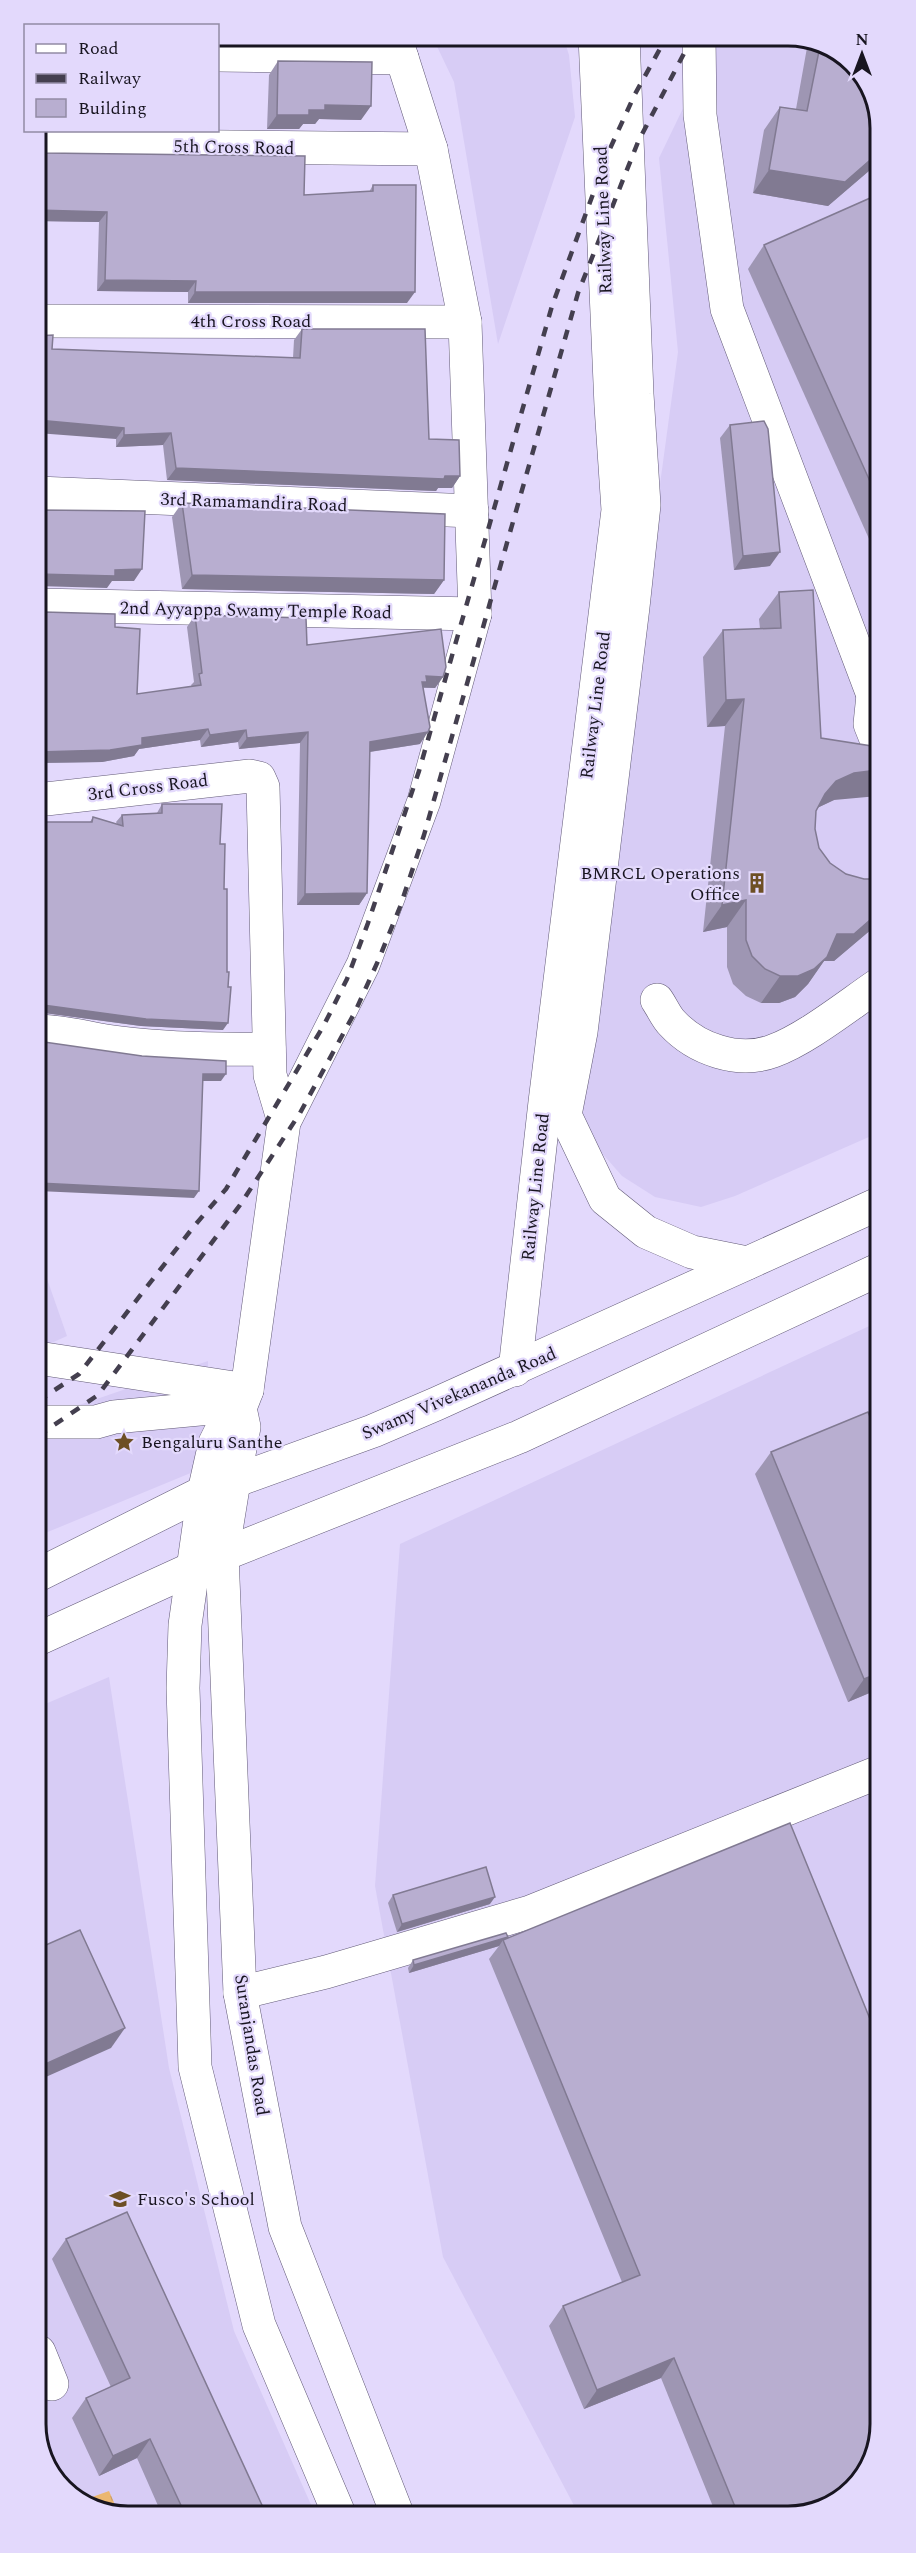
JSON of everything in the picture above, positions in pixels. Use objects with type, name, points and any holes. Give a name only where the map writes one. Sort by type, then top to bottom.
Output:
[{"type":"main road","points":[[219,54],[399,47],[431,149],[465,322],[475,614],[424,801],[371,944],[334,1026],[284,1122],[243,1399],[244,1427],[219,1487],[193,1568],[185,1625],[183,1688],[195,2067],[259,2325],[336,2506]]},
{"type":"main road","name":"Railway Line Road","points":[[515,1370],[545,1102],[618,510],[611,406],[595,47]]},
{"type":"main road","points":[[623,47],[637,394],[644,505],[582,1020],[566,1115],[605,1199],[646,1232],[692,1252],[747,1263]]},
{"type":"main road","points":[[699,47],[700,116],[727,309],[870,681]]},
{"type":"main road","name":"5th Cross Road","points":[[47,145],[431,149]]},
{"type":"main road","name":"4th Cross Road","points":[[47,321],[465,322]]},
{"type":"main road","name":"3rd Ramamandira Road","points":[[47,493],[472,511]]},
{"type":"main road","name":"2nd Ayyappa Swamy Temple Road","points":[[47,605],[475,614]]},
{"type":"main road","name":"3rd Cross Road","points":[[47,799],[250,776],[259,778],[262,787],[269,1049]]},
{"type":"main road","points":[[657,1000],[671,1022],[690,1039],[708,1050],[745,1056],[772,1052],[802,1036],[870,990]]},
{"type":"main road","points":[[47,1031],[118,1043],[198,1050],[269,1049],[270,1075],[284,1122]]},
{"type":"main road","name":"Swamy Vivekananda Road","points":[[47,1571],[219,1487],[373,1431],[515,1370],[870,1207]]},
{"type":"main road","points":[[47,1635],[222,1555],[519,1437],[870,1274]]},
{"type":"main road","points":[[47,1360],[243,1399]]},
{"type":"main road","points":[[47,1422],[96,1422],[114,1417],[210,1408],[243,1399]]},
{"type":"main road","name":"Suranjandas Road","points":[[219,1487],[240,1993],[285,2227],[394,2506]]},
{"type":"main road","points":[[240,1993],[326,1972],[530,1912],[870,1776]]},
{"type":"main road","points":[[47,2372],[52,2384]]},
{"type":"shaded area","points":[[437,47],[566,47],[569,55],[575,117],[498,344],[454,82]]},
{"type":"shaded area","points":[[713,47],[793,47],[814,51],[832,61],[832,84],[857,84],[867,107],[870,129],[870,1137],[735,1196],[701,1207],[655,1197],[622,1176],[587,1136],[577,1094],[678,352],[659,158]]},
{"type":"shaded area","points":[[47,1279],[67,1336],[47,1345]]},
{"type":"shaded area","points":[[870,1326],[870,2424],[868,2441],[825,2497],[819,2500],[798,2506],[574,2506],[443,2257],[375,1886],[400,1544]]},
{"type":"shaded area","name":"Bengaluru Santhe","points":[[208,1361],[210,1465],[47,1532],[47,1416]]},
{"type":"shaded area","name":"Fusco's School","points":[[109,1677],[169,2068],[234,2331],[312,2506],[123,2506],[107,2504],[88,2495],[67,2478],[60,2470],[49,2446],[47,2435],[47,1703]]},
{"type":"green space","points":[[109,2491],[115,2505],[107,2504],[92,2497]]},
{"type":"building","points":[[819,53],[828,58],[832,61],[832,84],[857,84],[861,92],[869,118],[870,160],[845,182],[769,170],[780,107],[807,111]]},
{"type":"building","points":[[278,61],[372,62],[371,106],[325,105],[325,110],[309,110],[309,115],[277,115]]},
{"type":"building","points":[[47,153],[305,156],[304,195],[373,191],[373,185],[416,185],[415,292],[195,292],[196,281],[105,280],[107,212],[47,210]]},
{"type":"building","points":[[870,198],[870,481],[764,245]]},
{"type":"building","points":[[302,329],[425,329],[429,439],[459,440],[460,476],[445,476],[444,479],[176,468],[171,433],[124,435],[124,428],[47,421],[47,335],[53,335],[52,349],[300,358]]},
{"type":"building","points":[[764,421],[768,429],[780,552],[743,556],[730,425]]},
{"type":"building","points":[[182,503],[445,514],[444,580],[192,575]]},
{"type":"building","points":[[47,510],[145,511],[142,569],[115,570],[115,576],[47,574]]},
{"type":"building","points":[[813,590],[821,738],[870,746],[870,771],[854,773],[836,781],[825,794],[816,811],[815,829],[819,848],[830,863],[846,874],[870,879],[870,920],[854,934],[837,934],[827,957],[814,969],[798,976],[780,976],[765,969],[752,956],[746,940],[746,900],[722,905],[744,699],[726,700],[723,630],[781,628],[779,592]]},
{"type":"building","points":[[47,612],[115,614],[115,627],[140,629],[137,694],[201,685],[199,674],[202,673],[195,615],[306,618],[307,645],[441,629],[446,667],[443,677],[426,676],[427,682],[422,682],[430,727],[428,732],[370,742],[367,893],[305,894],[308,732],[247,738],[246,730],[210,735],[208,729],[142,738],[142,745],[110,750],[47,752]]},
{"type":"building","points":[[162,804],[222,804],[220,844],[225,844],[227,972],[229,972],[228,987],[231,987],[228,1023],[146,1019],[47,1006],[47,822],[92,822],[93,817],[123,826],[122,815],[162,813]]},
{"type":"building","points":[[47,1042],[142,1056],[226,1061],[226,1074],[203,1074],[199,1191],[47,1183]]},
{"type":"building","points":[[868,1412],[870,1417],[870,1677],[864,1679],[771,1452]]},
{"type":"building","points":[[790,1823],[870,2019],[870,2424],[868,2440],[861,2461],[833,2493],[809,2504],[798,2506],[735,2506],[674,2358],[597,2390],[563,2306],[640,2275],[503,1940]]},
{"type":"building","points":[[486,1867],[495,1897],[402,1924],[393,1895]]},
{"type":"building","points":[[80,1930],[125,2028],[47,2063],[47,1944]]},
{"type":"building","points":[[506,1933],[508,1937],[414,1965],[413,1960]]},
{"type":"building","points":[[127,2212],[262,2506],[181,2506],[150,2439],[113,2456],[86,2398],[130,2378],[66,2239]]},
{"type":"railway","points":[[47,1395],[79,1374],[195,1225],[226,1189],[324,1025],[347,979],[419,771],[552,306],[608,153],[635,94],[661,47]]},
{"type":"railway","points":[[47,1430],[98,1395],[240,1205],[300,1113],[355,1012],[400,907],[424,835],[578,293],[638,142],[687,47]]},
{"type":"place","name":"BMRCL Operations Office","points":[[757,883]]},
{"type":"place","name":"Bengaluru Santhe","points":[[124,1442]]},
{"type":"place","name":"Fusco's School","points":[[120,2199]]}]
